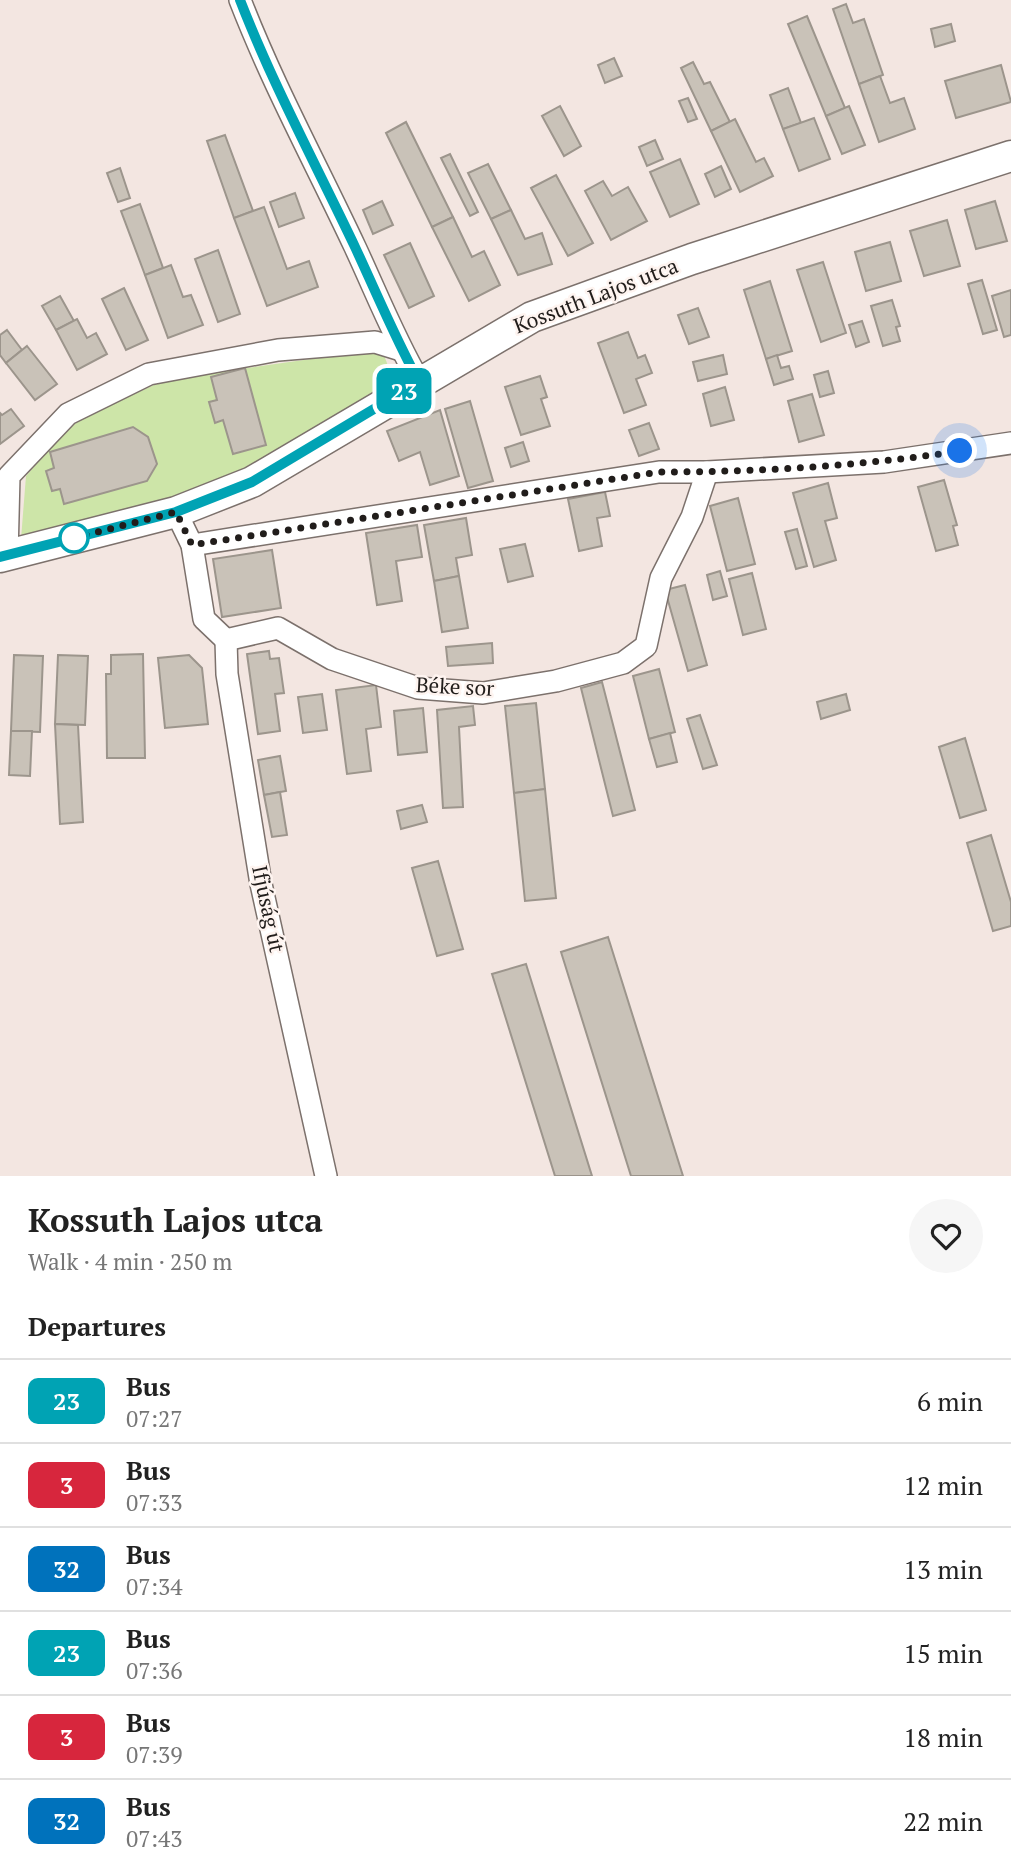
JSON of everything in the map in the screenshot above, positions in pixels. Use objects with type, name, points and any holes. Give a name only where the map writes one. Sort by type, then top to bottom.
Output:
[{"type":"street","points":[[240,0],[264,61],[355,247],[401,350],[419,382]]},
{"type":"street","name":"Kossuth Lajos utca","points":[[401,350],[374,342],[278,350],[149,374],[68,414],[9,476],[4,556],[176,512],[252,482],[532,317],[692,259],[1011,156]]},
{"type":"street","points":[[192,545],[659,472],[707,472],[884,462],[1011,443]]},
{"type":"street","name":"Béke sor","points":[[226,640],[278,628],[332,659],[418,688],[483,693],[556,681],[623,663],[646,646],[662,578],[692,517],[707,472]]},
{"type":"street","points":[[176,512],[192,545],[204,619],[226,640]]},
{"type":"street","name":"Ifjúság út","points":[[226,640],[227,674],[261,884],[326,1176]]},
{"type":"green space","points":[[367,351],[384,355],[388,366],[370,399],[251,473],[175,503],[21,539],[26,476],[80,419],[154,385],[191,376]]},
{"type":"building","points":[[846,4],[853,23],[864,19],[883,75],[859,84],[833,9]]},
{"type":"building","points":[[807,16],[845,108],[826,116],[788,24]]},
{"type":"building","points":[[951,24],[955,41],[935,47],[931,29]]},
{"type":"building","points":[[614,58],[622,76],[605,83],[598,65]]},
{"type":"building","points":[[693,62],[704,84],[710,82],[730,122],[711,131],[681,68]]},
{"type":"building","points":[[1001,65],[1011,102],[956,118],[945,81]]},
{"type":"building","points":[[880,76],[890,103],[904,98],[915,129],[879,142],[859,84]]},
{"type":"building","points":[[788,88],[801,123],[783,129],[770,95]]},
{"type":"building","points":[[688,98],[697,119],[688,122],[679,101]]},
{"type":"building","points":[[560,106],[581,146],[564,156],[542,116]]},
{"type":"building","points":[[849,106],[865,145],[842,154],[826,116]]},
{"type":"building","points":[[814,118],[830,159],[799,171],[783,129]]},
{"type":"building","points":[[735,119],[756,162],[764,158],[773,176],[740,192],[711,131]]},
{"type":"building","points":[[406,122],[453,217],[432,227],[386,133]]},
{"type":"building","points":[[225,135],[253,211],[234,218],[207,141]]},
{"type":"building","points":[[655,140],[663,159],[647,166],[639,147]]},
{"type":"building","points":[[450,154],[478,212],[470,216],[441,158]]},
{"type":"building","points":[[680,159],[699,204],[670,217],[650,172]]},
{"type":"building","points":[[488,164],[511,210],[491,219],[468,173]]},
{"type":"building","points":[[721,166],[731,189],[715,197],[705,174]]},
{"type":"building","points":[[120,168],[130,198],[118,202],[107,173]]},
{"type":"building","points":[[556,175],[593,243],[568,256],[531,188]]},
{"type":"building","points":[[603,181],[612,196],[628,187],[647,221],[611,240],[585,191]]},
{"type":"building","points":[[295,193],[304,218],[279,227],[270,202]]},
{"type":"building","points":[[382,201],[393,225],[373,234],[363,210]]},
{"type":"building","points":[[995,201],[1007,241],[976,249],[965,210]]},
{"type":"building","points":[[140,204],[163,268],[145,275],[121,211]]},
{"type":"building","points":[[264,207],[287,269],[309,261],[318,287],[267,306],[234,218]]},
{"type":"building","points":[[511,210],[525,239],[542,233],[552,264],[518,275],[491,219]]},
{"type":"building","points":[[453,217],[472,257],[484,251],[500,285],[469,301],[432,227]]},
{"type":"building","points":[[947,220],[960,266],[924,276],[910,231]]},
{"type":"building","points":[[890,242],[901,281],[866,291],[855,252]]},
{"type":"building","points":[[410,243],[434,296],[409,308],[384,255]]},
{"type":"building","points":[[218,250],[240,314],[218,322],[195,259]]},
{"type":"building","points":[[823,262],[846,333],[821,342],[797,270]]},
{"type":"building","points":[[171,265],[183,297],[191,295],[203,325],[168,338],[145,275]]},
{"type":"building","points":[[982,280],[997,330],[983,334],[968,284]]},
{"type":"building","points":[[770,281],[792,351],[766,359],[744,290]]},
{"type":"building","points":[[124,288],[148,340],[126,350],[102,299]]},
{"type":"building","points":[[1011,290],[1011,335],[1004,337],[992,296]]},
{"type":"building","points":[[60,296],[74,321],[56,330],[42,306]]},
{"type":"building","points":[[892,300],[900,326],[896,327],[900,341],[883,346],[871,306]]},
{"type":"building","points":[[698,308],[709,337],[689,344],[678,315]]},
{"type":"building","points":[[77,319],[87,338],[96,333],[107,354],[77,370],[56,330]]},
{"type":"building","points":[[862,321],[869,342],[856,347],[849,325]]},
{"type":"building","points":[[7,330],[22,350],[6,363],[0,355],[0,335]]},
{"type":"building","points":[[628,332],[638,358],[645,355],[652,373],[636,379],[646,405],[624,413],[598,343]]},
{"type":"building","points":[[27,346],[57,384],[35,400],[6,363]]},
{"type":"building","points":[[723,355],[727,374],[698,381],[693,362]]},
{"type":"building","points":[[777,355],[781,368],[789,366],[793,379],[774,385],[766,359]]},
{"type":"building","points":[[245,368],[266,445],[233,454],[223,420],[215,423],[209,402],[217,400],[211,377]]},
{"type":"building","points":[[828,371],[834,393],[820,397],[814,375]]},
{"type":"building","points":[[540,376],[547,397],[541,399],[550,426],[521,435],[505,387]]},
{"type":"building","points":[[725,387],[734,420],[711,426],[703,394]]},
{"type":"building","points":[[812,394],[824,435],[799,442],[788,401]]},
{"type":"building","points":[[470,401],[493,481],[468,488],[445,409]]},
{"type":"building","points":[[11,409],[24,426],[0,444],[0,413],[2,415]]},
{"type":"building","points":[[440,410],[459,476],[430,485],[420,452],[399,461],[387,431]]},
{"type":"building","points":[[649,423],[659,449],[639,456],[629,430]]},
{"type":"building","points":[[133,427],[148,437],[157,464],[147,481],[64,504],[60,489],[52,491],[46,471],[54,468],[50,452]]},
{"type":"building","points":[[523,442],[529,461],[511,467],[505,448]]},
{"type":"building","points":[[944,480],[957,525],[953,526],[958,545],[936,551],[918,487]]},
{"type":"building","points":[[828,483],[837,518],[825,521],[836,560],[814,567],[793,493]]},
{"type":"building","points":[[605,492],[610,516],[597,518],[602,546],[579,551],[568,499]]},
{"type":"building","points":[[738,498],[755,564],[727,571],[710,506]]},
{"type":"building","points":[[466,518],[472,555],[456,558],[459,576],[434,581],[424,525]]},
{"type":"building","points":[[417,525],[422,557],[396,561],[402,601],[377,605],[366,533]]},
{"type":"building","points":[[797,529],[807,566],[796,569],[785,532]]},
{"type":"building","points":[[525,544],[533,576],[508,582],[500,549]]},
{"type":"building","points":[[272,550],[281,608],[222,617],[213,559]]},
{"type":"building","points":[[720,571],[727,596],[713,600],[707,575]]},
{"type":"building","points":[[752,573],[766,629],[743,635],[729,579]]},
{"type":"building","points":[[459,576],[468,628],[442,632],[434,581]]},
{"type":"building","points":[[685,585],[707,665],[688,671],[665,590]]},
{"type":"building","points":[[492,643],[493,663],[448,666],[446,647]]},
{"type":"building","points":[[269,651],[270,659],[279,658],[284,693],[275,694],[280,731],[258,734],[247,654]]},
{"type":"building","points":[[143,654],[145,758],[107,758],[106,674],[111,674],[111,655]]},
{"type":"building","points":[[14,655],[43,656],[40,732],[11,731]]},
{"type":"building","points":[[58,655],[88,656],[85,725],[55,724]]},
{"type":"building","points":[[189,655],[202,668],[208,724],[165,728],[158,658]]},
{"type":"building","points":[[659,669],[675,732],[649,739],[633,676]]},
{"type":"building","points":[[602,682],[635,810],[613,816],[581,688]]},
{"type":"building","points":[[376,685],[381,727],[366,729],[371,771],[347,774],[336,690]]},
{"type":"building","points":[[322,694],[327,730],[303,733],[298,697]]},
{"type":"building","points":[[846,694],[850,710],[821,719],[817,702]]},
{"type":"building","points":[[536,703],[545,789],[514,793],[505,706]]},
{"type":"building","points":[[473,706],[475,725],[459,727],[463,807],[443,808],[437,710]]},
{"type":"building","points":[[423,708],[427,752],[398,755],[394,711]]},
{"type":"building","points":[[700,715],[717,765],[703,769],[687,719]]},
{"type":"building","points":[[55,724],[78,725],[83,822],[60,824]]},
{"type":"building","points":[[11,731],[32,731],[30,776],[9,775]]},
{"type":"building","points":[[670,733],[677,762],[657,767],[649,739]]},
{"type":"building","points":[[965,738],[986,810],[960,818],[939,747]]},
{"type":"building","points":[[280,756],[286,791],[264,795],[258,760]]},
{"type":"building","points":[[545,789],[556,898],[525,901],[514,793]]},
{"type":"building","points":[[280,792],[287,835],[272,837],[264,795]]},
{"type":"building","points":[[422,805],[427,822],[401,829],[397,811]]},
{"type":"building","points":[[991,835],[1011,902],[1011,926],[993,931],[967,843]]},
{"type":"building","points":[[438,861],[463,949],[437,956],[412,868]]},
{"type":"building","points":[[608,937],[683,1176],[631,1176],[561,952]]},
{"type":"building","points":[[526,964],[592,1176],[555,1176],[492,974]]},
{"type":"bus line","name":"23","points":[[0,557],[176,512],[252,482],[419,382],[401,350],[355,247],[264,61],[240,0]]},
{"type":"route","points":[[74,538],[176,512],[192,545],[659,472],[707,472],[884,462],[960,451]]}]
